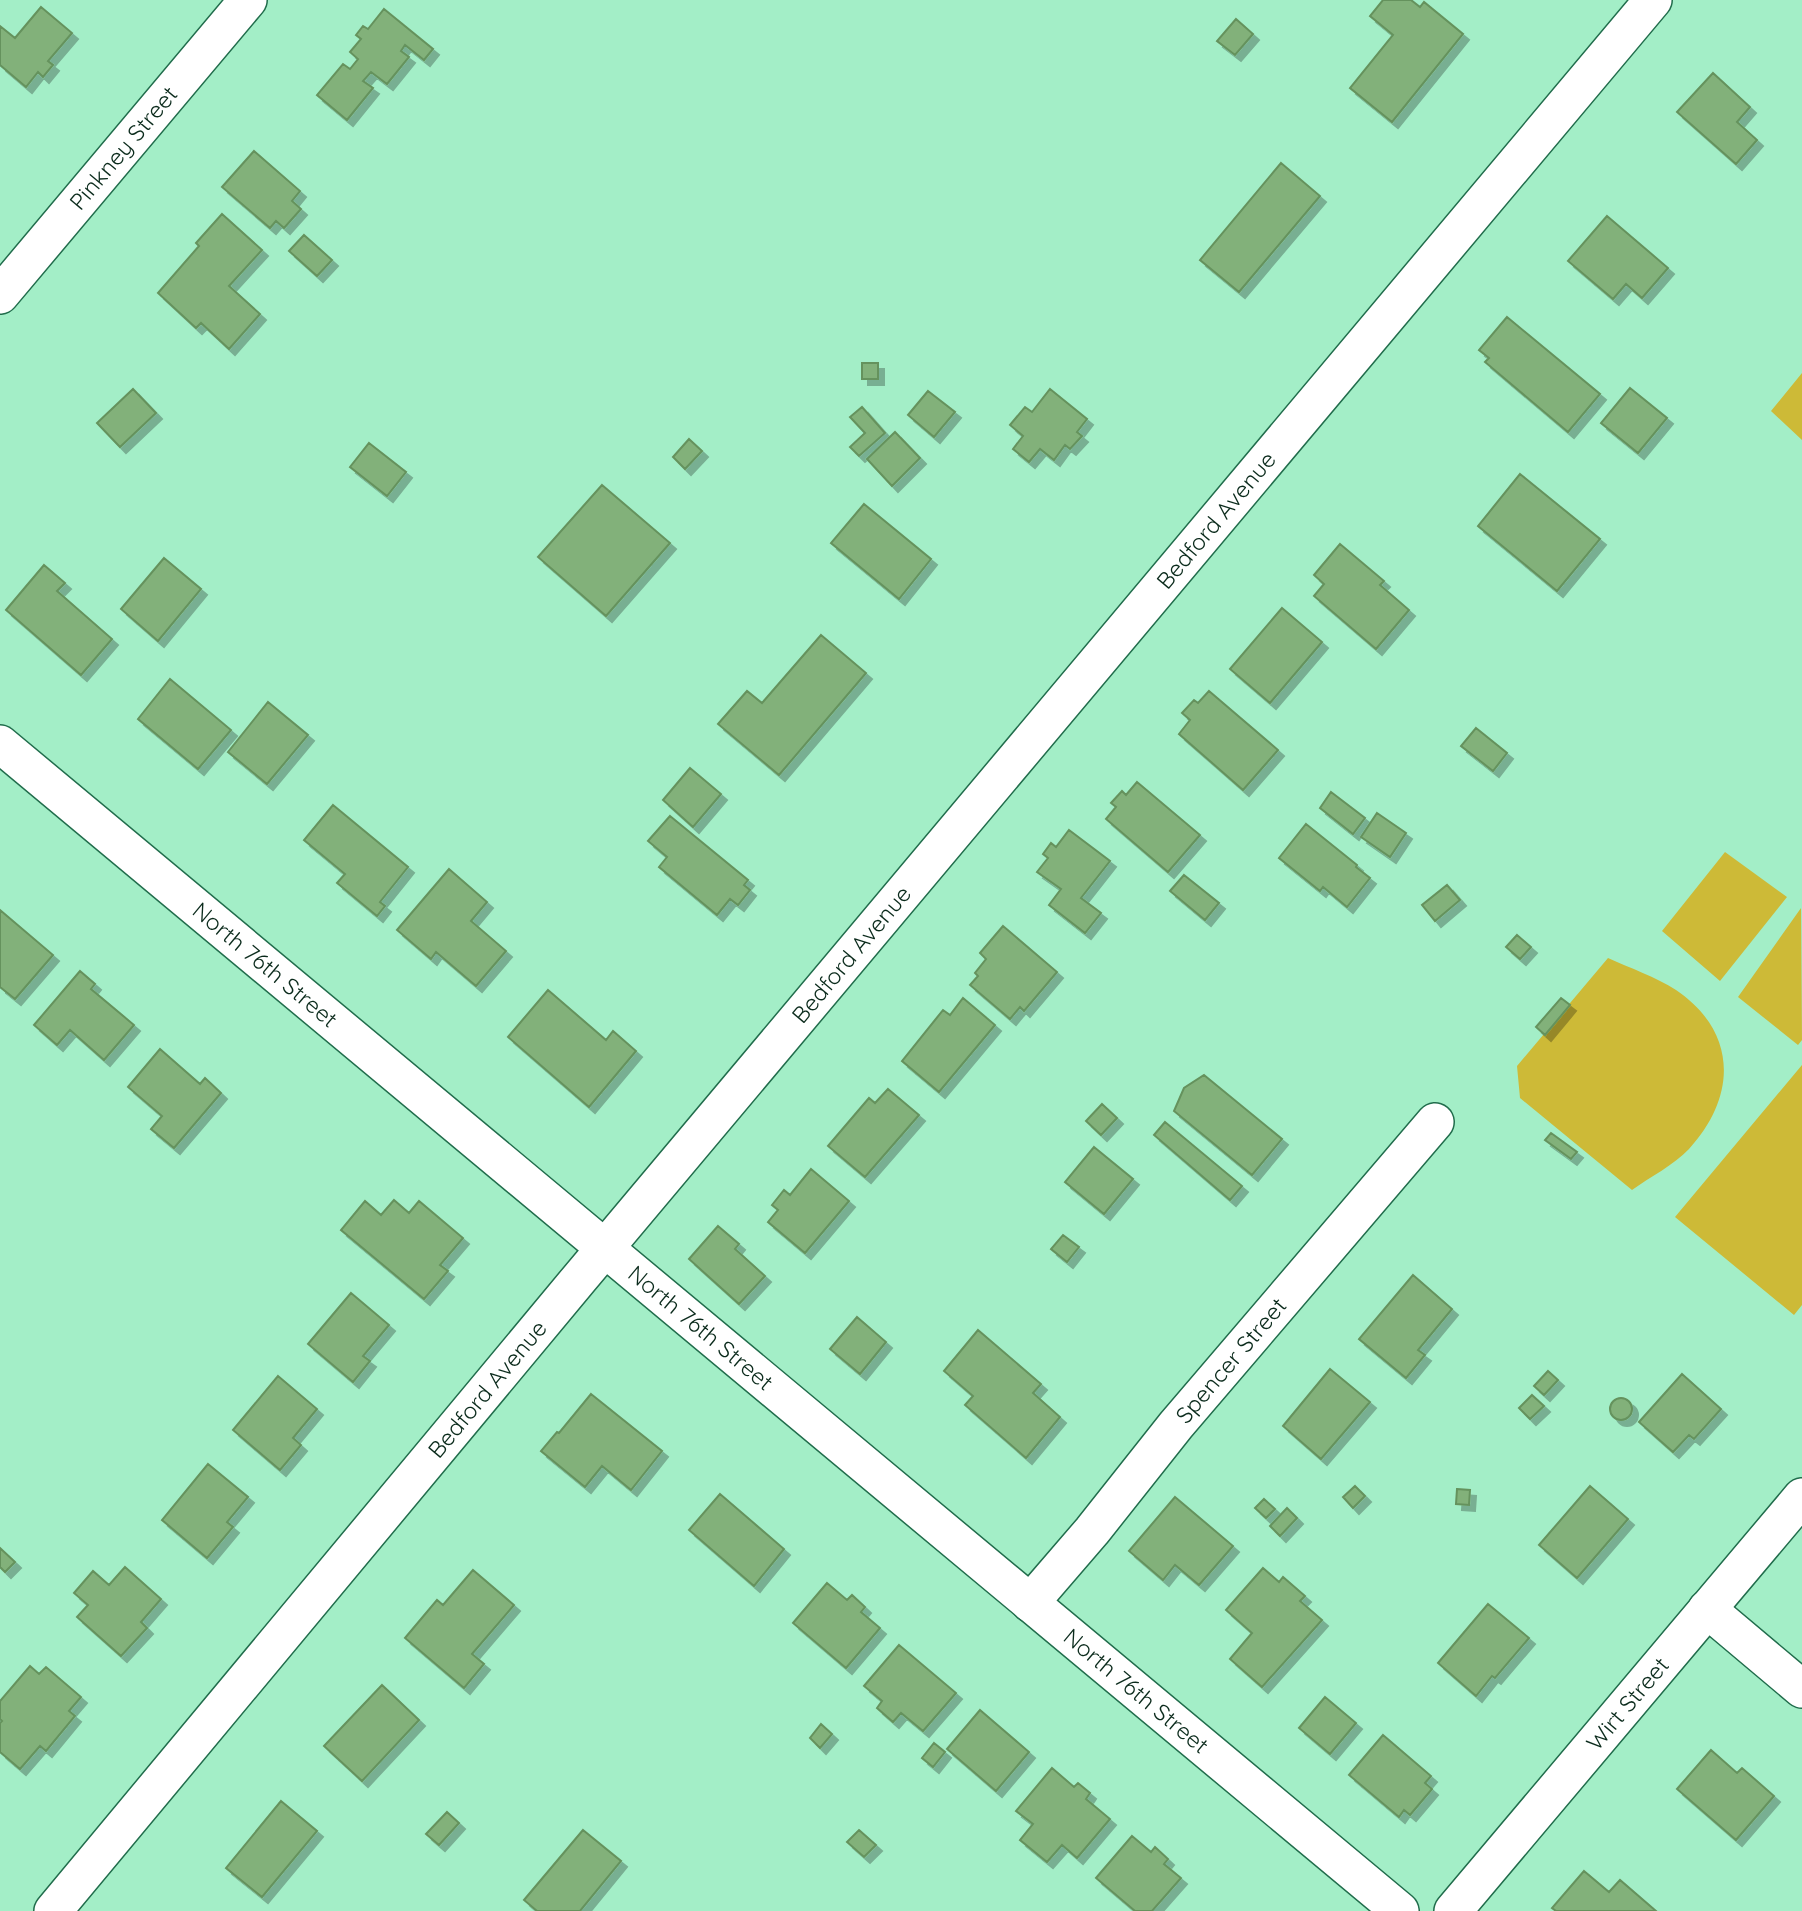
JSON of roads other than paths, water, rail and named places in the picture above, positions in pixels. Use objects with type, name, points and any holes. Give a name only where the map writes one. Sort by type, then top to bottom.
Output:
[{"type":"street","name":"Pinkney Street","points":[[0,295],[248,0]]},
{"type":"street","name":"Bedford Avenue","points":[[53,1911],[1653,0]]},
{"type":"street","name":"North 76th Street","points":[[0,744],[1400,1911]]},
{"type":"street","name":"Spencer Street","points":[[1030,1603],[1092,1531],[1176,1425],[1435,1122]]},
{"type":"street","name":"Wirt Street","points":[[1453,1911],[1802,1497]]},
{"type":"street","points":[[1707,1609],[1802,1689]]}]
